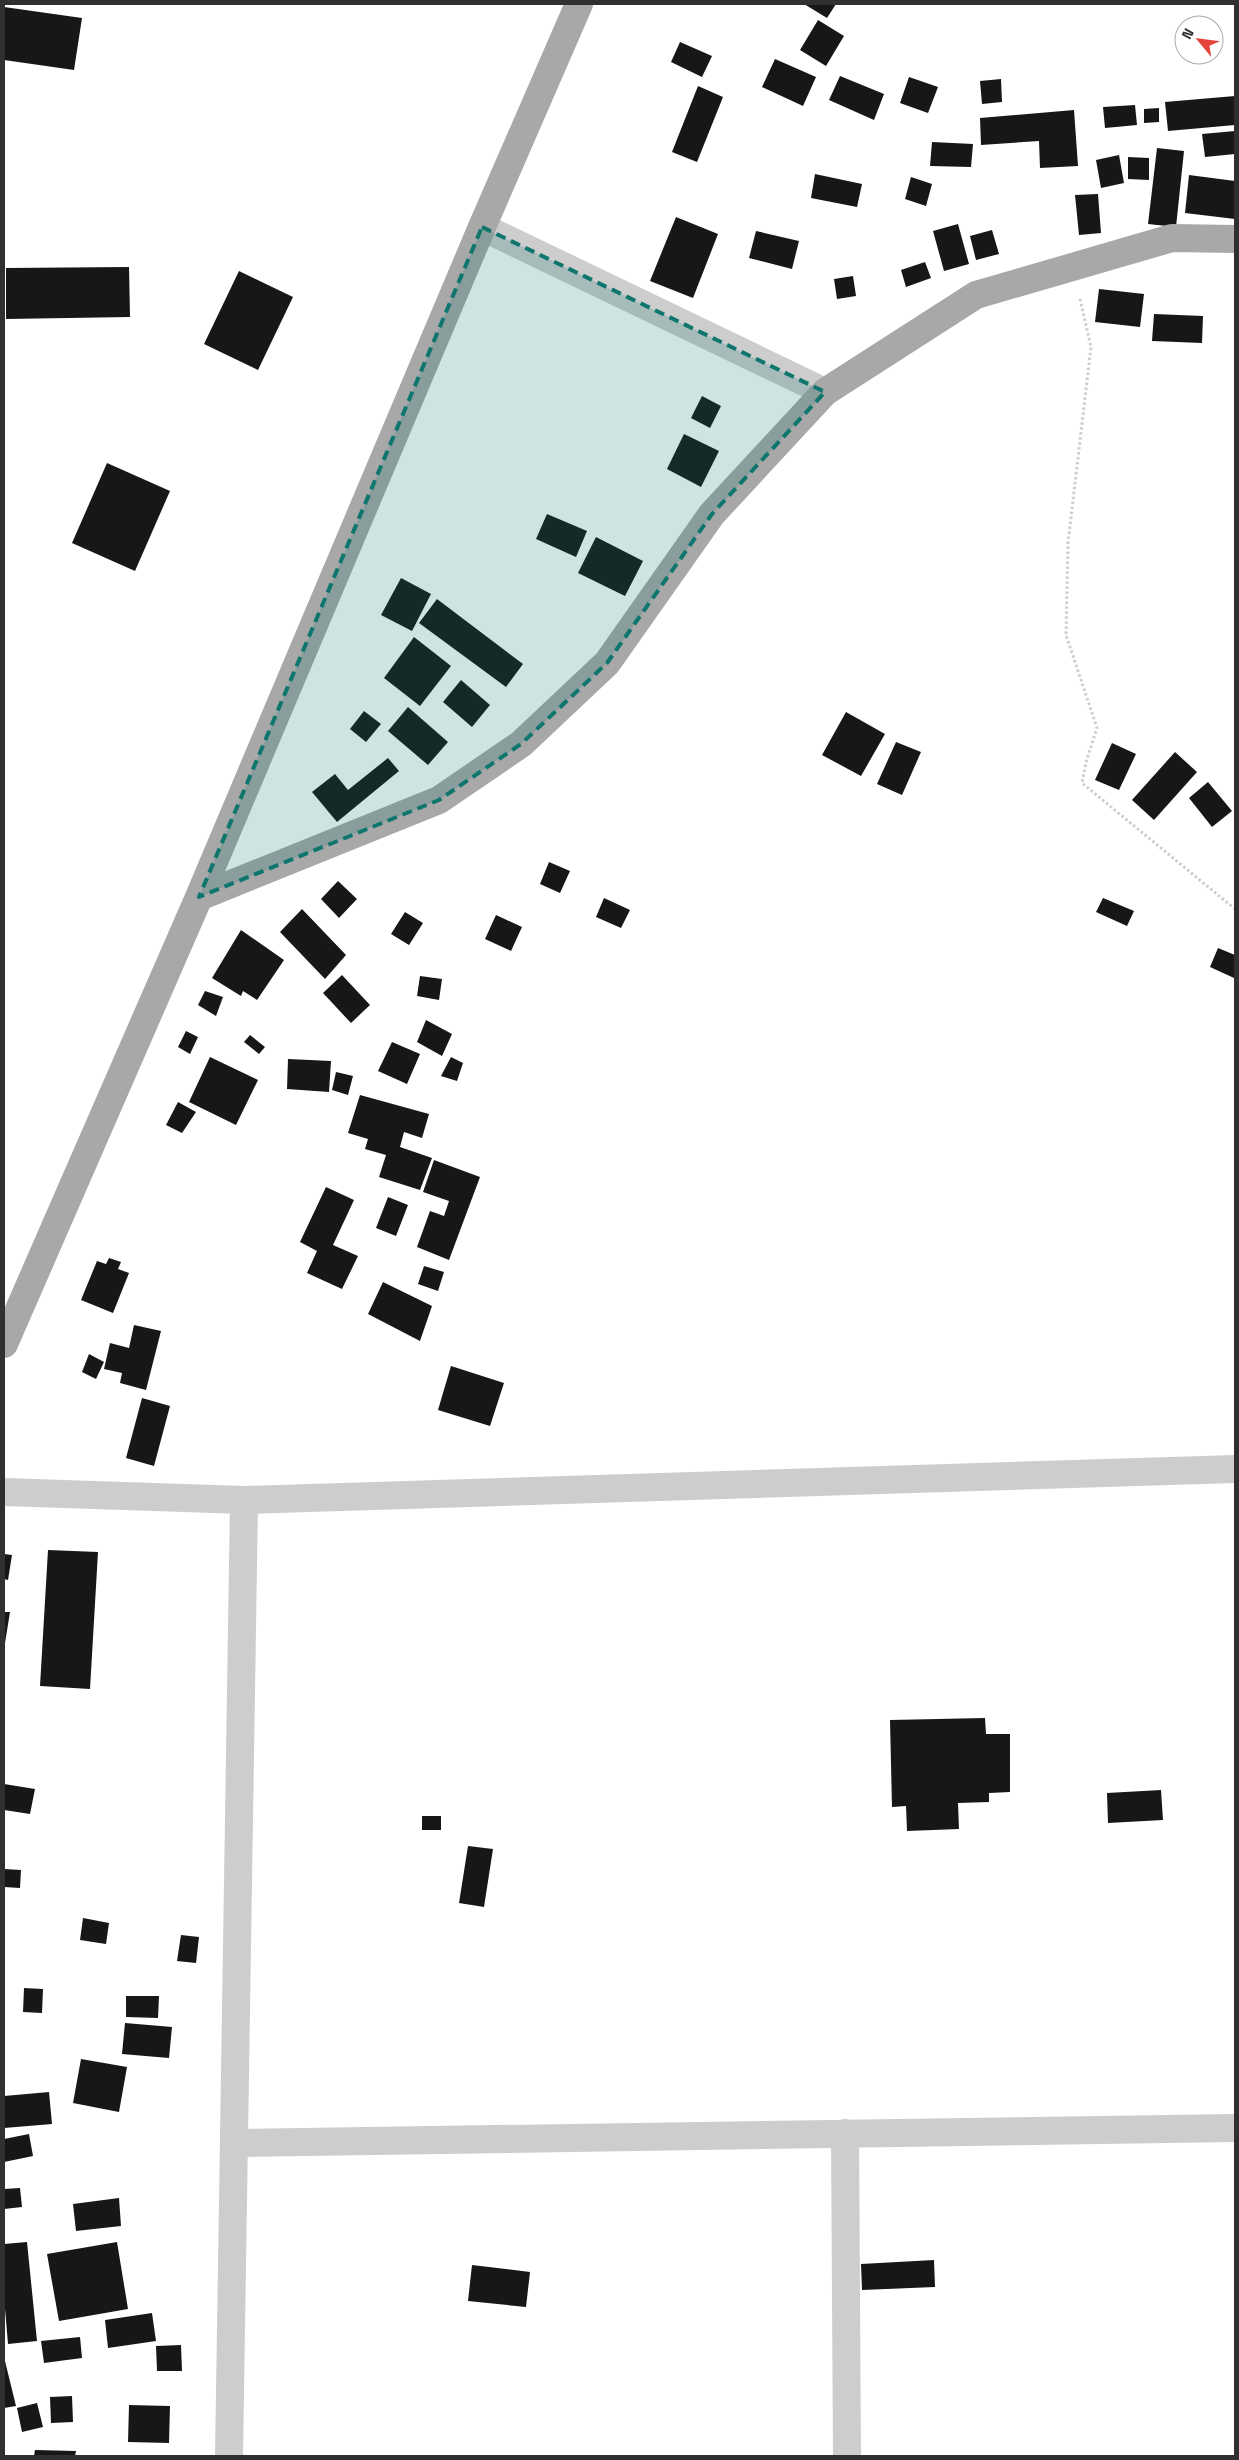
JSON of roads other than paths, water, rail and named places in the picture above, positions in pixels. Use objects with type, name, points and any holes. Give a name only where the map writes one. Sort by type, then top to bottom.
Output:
[{"type":"main road","points":[[4,1344],[198,897],[482,226],[579,4]]},
{"type":"main road","points":[[198,897],[438,800],[521,744],[607,664],[712,514],[825,392],[976,295],[1172,238],[1235,239]]},
{"type":"street","points":[[482,226],[825,392]]},
{"type":"street","points":[[4,1492],[244,1500],[1235,1468]]},
{"type":"street","points":[[230,2456],[244,1500]]},
{"type":"street","points":[[234,2143],[1235,2128]]},
{"type":"street","points":[[845,2133],[847,2456]]}]
